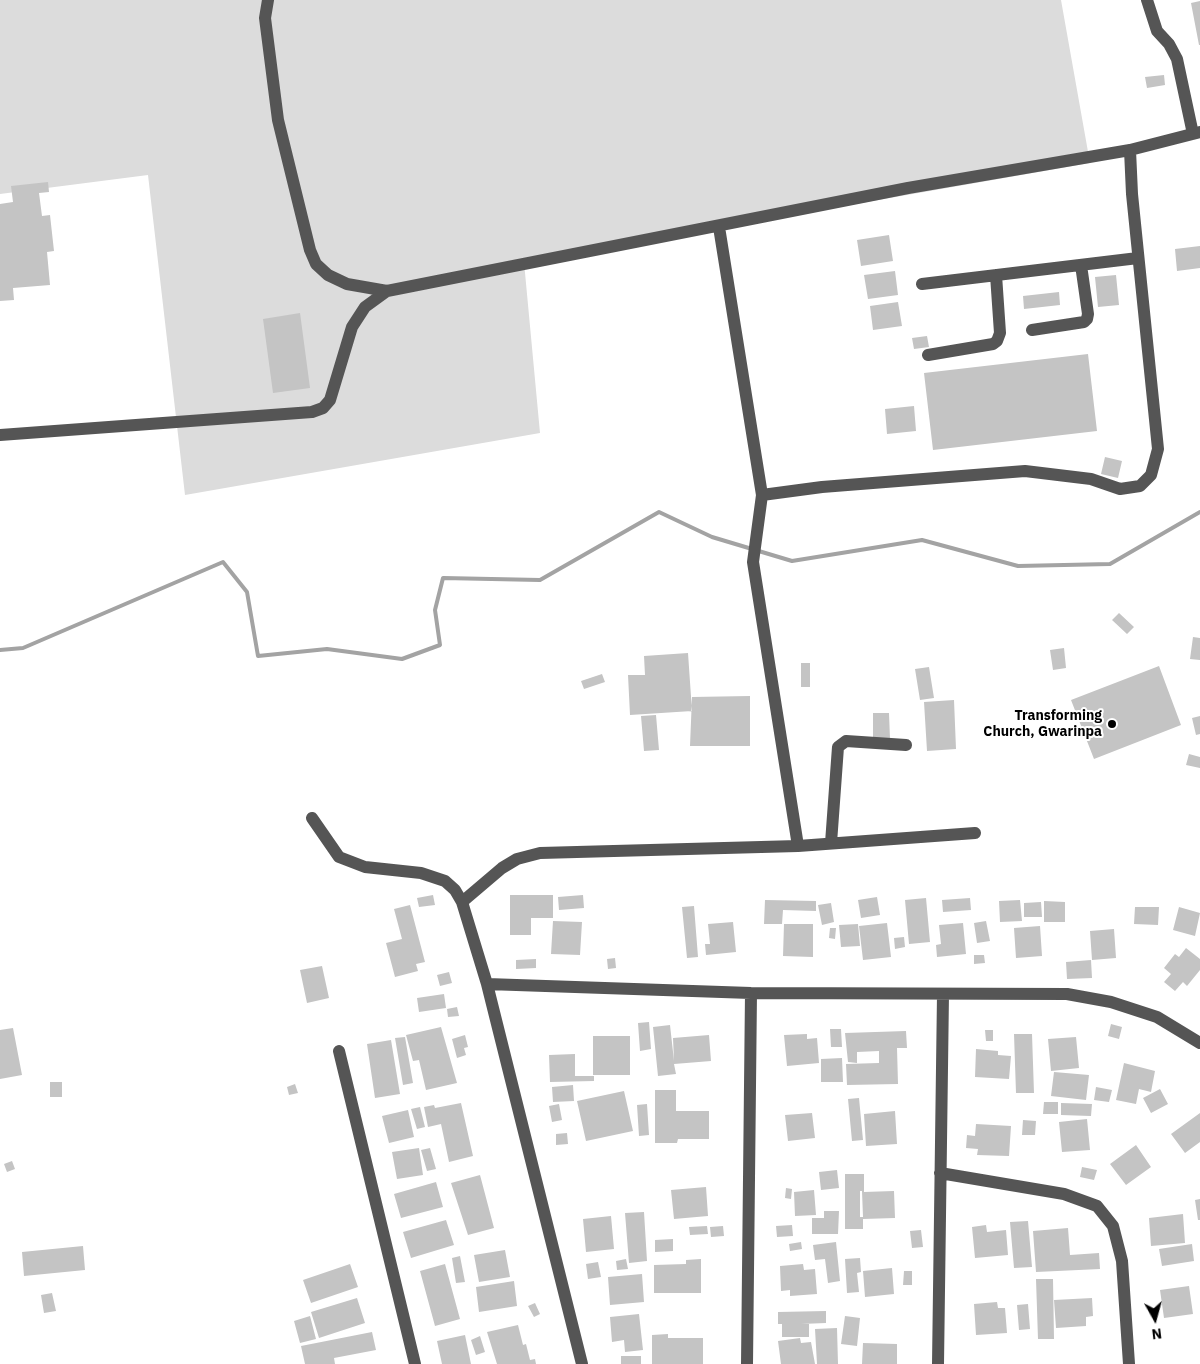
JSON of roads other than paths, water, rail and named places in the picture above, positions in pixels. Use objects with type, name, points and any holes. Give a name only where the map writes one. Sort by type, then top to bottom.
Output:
[{"type":"street","points":[[268,0],[265,18],[278,120],[310,250],[316,264],[328,275],[347,284],[387,291]]},
{"type":"street","points":[[0,435],[300,413],[323,408],[330,400],[352,327],[364,308],[376,297],[387,291],[719,227],[908,188],[1130,150],[1196,133],[1177,59],[1169,44],[1157,31],[1148,0]]},
{"type":"street","points":[[762,495],[822,487],[1025,471],[1091,478],[1120,489],[1140,486],[1151,475],[1158,449],[1132,194],[1130,150]]},
{"type":"street","points":[[719,227],[762,495],[753,562],[798,846]]},
{"type":"street","points":[[922,284],[1138,258]]},
{"type":"street","points":[[1032,330],[1084,322],[1087,319],[1088,314],[1081,265]]},
{"type":"street","points":[[928,355],[992,344],[997,341],[1000,334],[996,275]]},
{"type":"street","points":[[831,842],[838,747],[846,741],[906,745]]},
{"type":"street","points":[[312,818],[339,857],[365,867],[421,873],[445,881],[455,890],[462,902],[487,984],[582,1364]]},
{"type":"street","points":[[462,902],[502,868],[517,859],[540,853],[798,846],[831,842],[975,833]]},
{"type":"street","points":[[487,984],[751,993],[1067,994],[1111,1002],[1156,1017],[1200,1043]]},
{"type":"street","points":[[747,1364],[751,993]]},
{"type":"street","points":[[938,1364],[943,994]]},
{"type":"street","points":[[339,1051],[414,1364]]},
{"type":"street","points":[[940,1173],[1064,1194],[1097,1206],[1113,1226],[1122,1260],[1129,1364]]},
{"type":"waterway","points":[[0,650],[23,648],[223,562],[247,592],[258,656],[327,649],[402,659],[440,645],[435,610],[443,578],[540,580],[659,512],[712,537],[792,561],[922,540],[1018,566],[1110,564],[1200,512]]},
{"type":"place","name":"Transforming Church, Gwarinpa","points":[[1112,724]]}]
